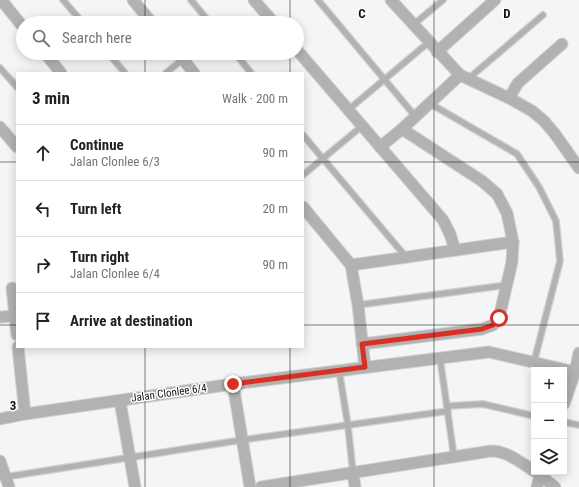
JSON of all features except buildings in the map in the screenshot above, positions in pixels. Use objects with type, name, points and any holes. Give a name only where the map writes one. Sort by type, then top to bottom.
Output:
[{"type":"street","points":[[133,0],[146,16]]},
{"type":"street","points":[[254,0],[268,16]]},
{"type":"street","points":[[391,0],[437,52],[464,77],[509,98],[532,111],[555,134],[579,168]]},
{"type":"street","points":[[437,52],[495,0]]},
{"type":"street","points":[[4,2],[16,18]]},
{"type":"street","points":[[509,98],[518,83],[562,44]]},
{"type":"street","points":[[304,58],[443,220],[450,234],[455,250]]},
{"type":"street","points":[[51,60],[61,72]]},
{"type":"street","points":[[183,60],[193,72]]},
{"type":"street","points":[[380,147],[402,129],[429,103],[464,77]]},
{"type":"street","points":[[0,127],[16,146]]},
{"type":"street","points":[[362,344],[482,329],[493,325],[499,318],[512,262],[514,242],[507,213],[496,194],[482,182],[402,129]]},
{"type":"street","points":[[304,208],[351,265],[358,306],[365,367]]},
{"type":"street","points":[[351,265],[514,242]]},
{"type":"street","points":[[12,288],[16,326]]},
{"type":"street","points":[[0,317],[15,316]]},
{"type":"street","points":[[18,348],[25,414]]},
{"type":"street","name":"Jalan Clonlee 6/4","points":[[0,419],[25,414],[233,384],[489,352],[577,372]]},
{"type":"street","points":[[564,403],[577,372],[579,353]]},
{"type":"street","points":[[233,384],[250,487]]},
{"type":"street","points":[[120,400],[135,487]]},
{"type":"street","points":[[261,487],[304,484],[353,473],[491,451],[505,453],[531,468]]},
{"type":"street","points":[[0,461],[7,482]]},
{"type":"street","points":[[353,473],[355,487]]},
{"type":"street","points":[[537,487],[538,475]]},
{"type":"street","points":[[541,475],[554,487]]},
{"type":"lane","points":[[63,0],[77,16]]},
{"type":"lane","points":[[191,0],[204,16]]},
{"type":"lane","points":[[318,0],[415,116]]},
{"type":"lane","points":[[414,25],[443,0]]},
{"type":"lane","points":[[464,77],[543,14]]},
{"type":"lane","points":[[348,110],[429,42]]},
{"type":"lane","points":[[114,60],[124,72]]},
{"type":"lane","points":[[167,72],[177,60]]},
{"type":"lane","points":[[241,60],[251,72]]},
{"type":"lane","points":[[0,68],[16,86]]},
{"type":"lane","points":[[429,103],[516,154],[539,187],[556,221],[560,261],[534,362]]},
{"type":"lane","points":[[304,174],[362,126]]},
{"type":"lane","points":[[304,136],[406,258]]},
{"type":"lane","points":[[358,306],[507,285]]},
{"type":"lane","points":[[440,358],[454,457]]},
{"type":"lane","points":[[339,370],[348,426],[353,473]]},
{"type":"lane","points":[[7,482],[130,457],[348,426],[483,404],[531,415]]},
{"type":"lane","points":[[567,423],[579,425]]},
{"type":"route","points":[[233,384],[365,367],[362,344],[482,329],[493,325],[499,318]]}]
